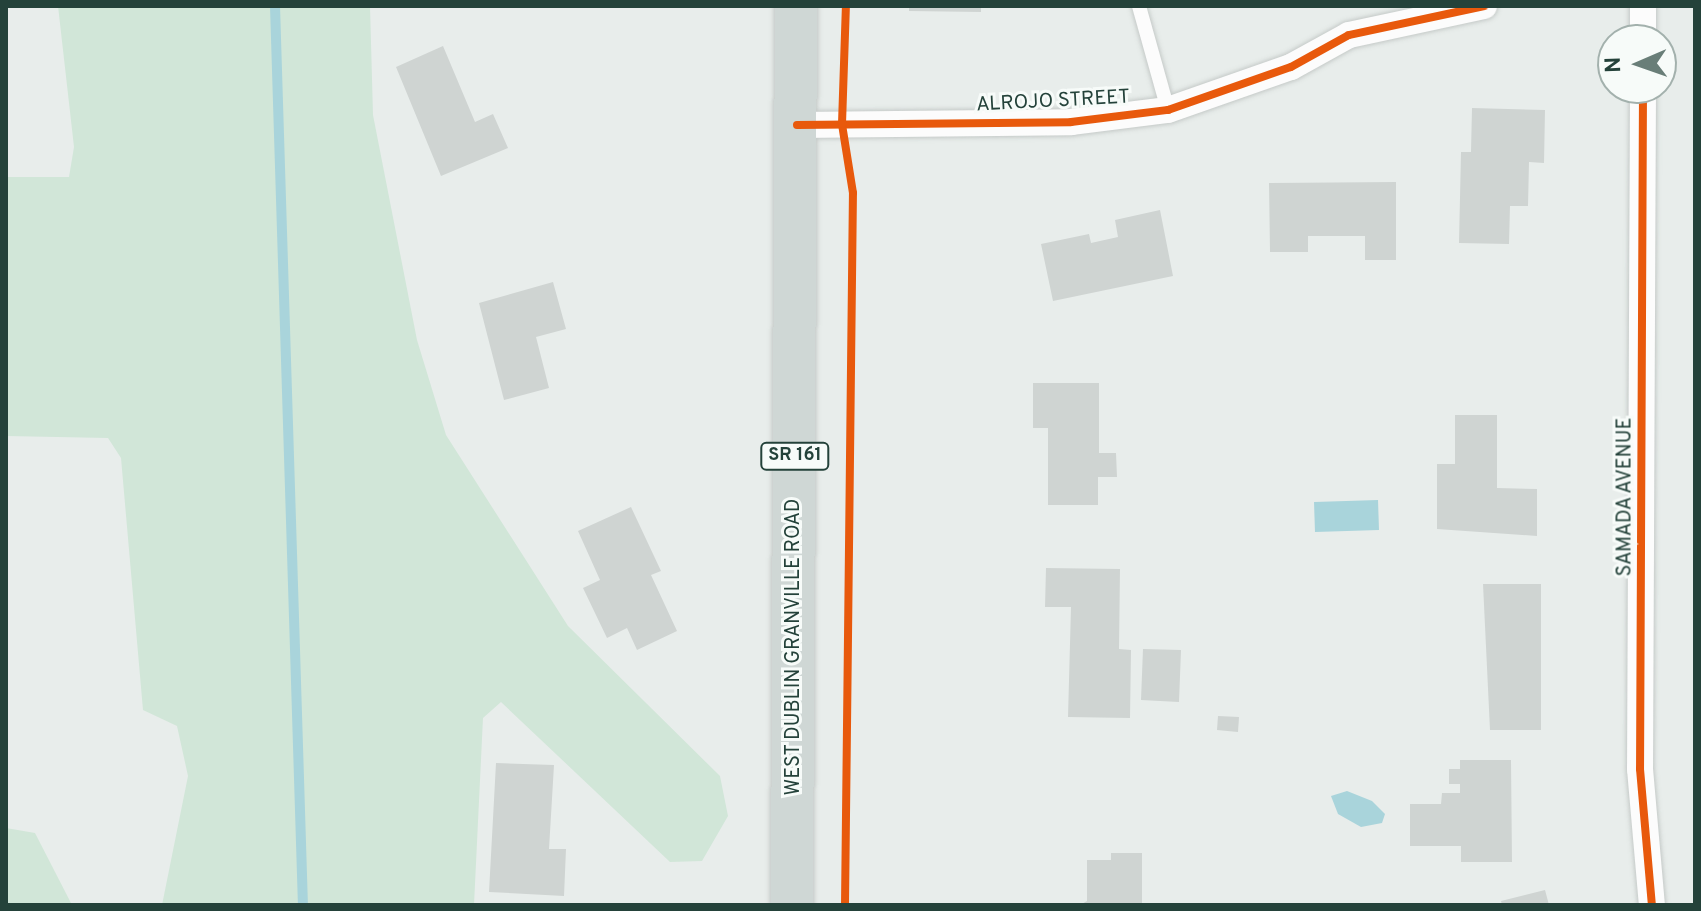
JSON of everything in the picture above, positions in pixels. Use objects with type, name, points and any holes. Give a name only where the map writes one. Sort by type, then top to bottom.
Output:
[{"type":"main road","name":"WEST DUBLIN GRANVILLE ROAD","points":[[792,905],[796,6]]},
{"type":"street","name":"ALROJO STREET","points":[[797,125],[1071,122],[1168,110],[1291,67],[1349,35],[1484,6]]},
{"type":"street","name":"SAMADA AVENUE","points":[[1643,104],[1640,769],[1652,905]]},
{"type":"lane","points":[[1139,6],[1168,110]]},
{"type":"green space","points":[[58,6],[370,6],[373,115],[417,340],[446,435],[568,626],[720,776],[728,816],[702,861],[670,862],[501,702],[483,718],[474,905],[162,905],[188,776],[177,726],[143,710],[121,458],[108,438],[6,436],[6,177],[69,177],[74,147]]},
{"type":"green space","points":[[6,828],[35,833],[72,905],[6,905]]},
{"type":"water","points":[[1378,500],[1379,530],[1315,532],[1314,502]]},
{"type":"water","points":[[1347,791],[1372,801],[1385,814],[1382,823],[1361,827],[1338,814],[1331,796]]},
{"type":"building","points":[[909,6],[981,6],[981,12],[909,11]]},
{"type":"building","points":[[443,46],[475,122],[493,114],[508,148],[441,176],[396,67]]},
{"type":"building","points":[[1472,108],[1545,110],[1544,163],[1529,162],[1528,206],[1510,206],[1509,244],[1459,243],[1461,152],[1471,152]]},
{"type":"building","points":[[1396,182],[1396,260],[1365,260],[1365,236],[1308,236],[1308,252],[1270,252],[1269,183]]},
{"type":"building","points":[[1160,210],[1173,276],[1053,301],[1041,244],[1089,234],[1091,243],[1118,237],[1115,220]]},
{"type":"building","points":[[553,282],[566,329],[536,337],[549,388],[504,400],[479,303]]},
{"type":"building","points":[[1033,383],[1099,383],[1099,453],[1116,453],[1117,477],[1098,477],[1098,505],[1048,505],[1048,428],[1033,428]]},
{"type":"building","points":[[1455,415],[1497,415],[1497,488],[1537,489],[1537,536],[1437,529],[1437,464],[1455,464]]},
{"type":"building","points":[[631,507],[661,571],[651,575],[677,631],[637,650],[627,628],[607,638],[583,588],[600,580],[578,531]]},
{"type":"building","points":[[1046,568],[1120,569],[1119,649],[1131,650],[1130,718],[1068,717],[1071,607],[1045,607]]},
{"type":"building","points":[[1483,584],[1541,584],[1541,730],[1490,730]]},
{"type":"building","points":[[1143,649],[1181,650],[1179,702],[1141,700]]},
{"type":"building","points":[[1218,716],[1239,717],[1238,732],[1217,730]]},
{"type":"building","points":[[1460,760],[1511,760],[1512,862],[1461,862],[1461,846],[1410,846],[1410,804],[1441,804],[1442,793],[1460,793],[1460,784],[1449,784],[1449,769],[1460,769]]},
{"type":"building","points":[[496,763],[554,765],[549,849],[566,849],[564,896],[489,892]]},
{"type":"building","points":[[1111,853],[1142,853],[1142,905],[1080,905],[1087,901],[1087,860],[1111,860]]},
{"type":"building","points":[[1545,890],[1549,905],[1502,905],[1501,901]]},
{"type":"waterway","points":[[275,6],[303,905]]},
{"type":"cycle path","points":[[845,905],[853,193],[842,124],[846,6]]},
{"type":"cycle path","points":[[797,125],[1071,122],[1168,110],[1291,67],[1349,35],[1484,6]]},
{"type":"cycle path","points":[[1643,104],[1640,769],[1652,905]]}]
